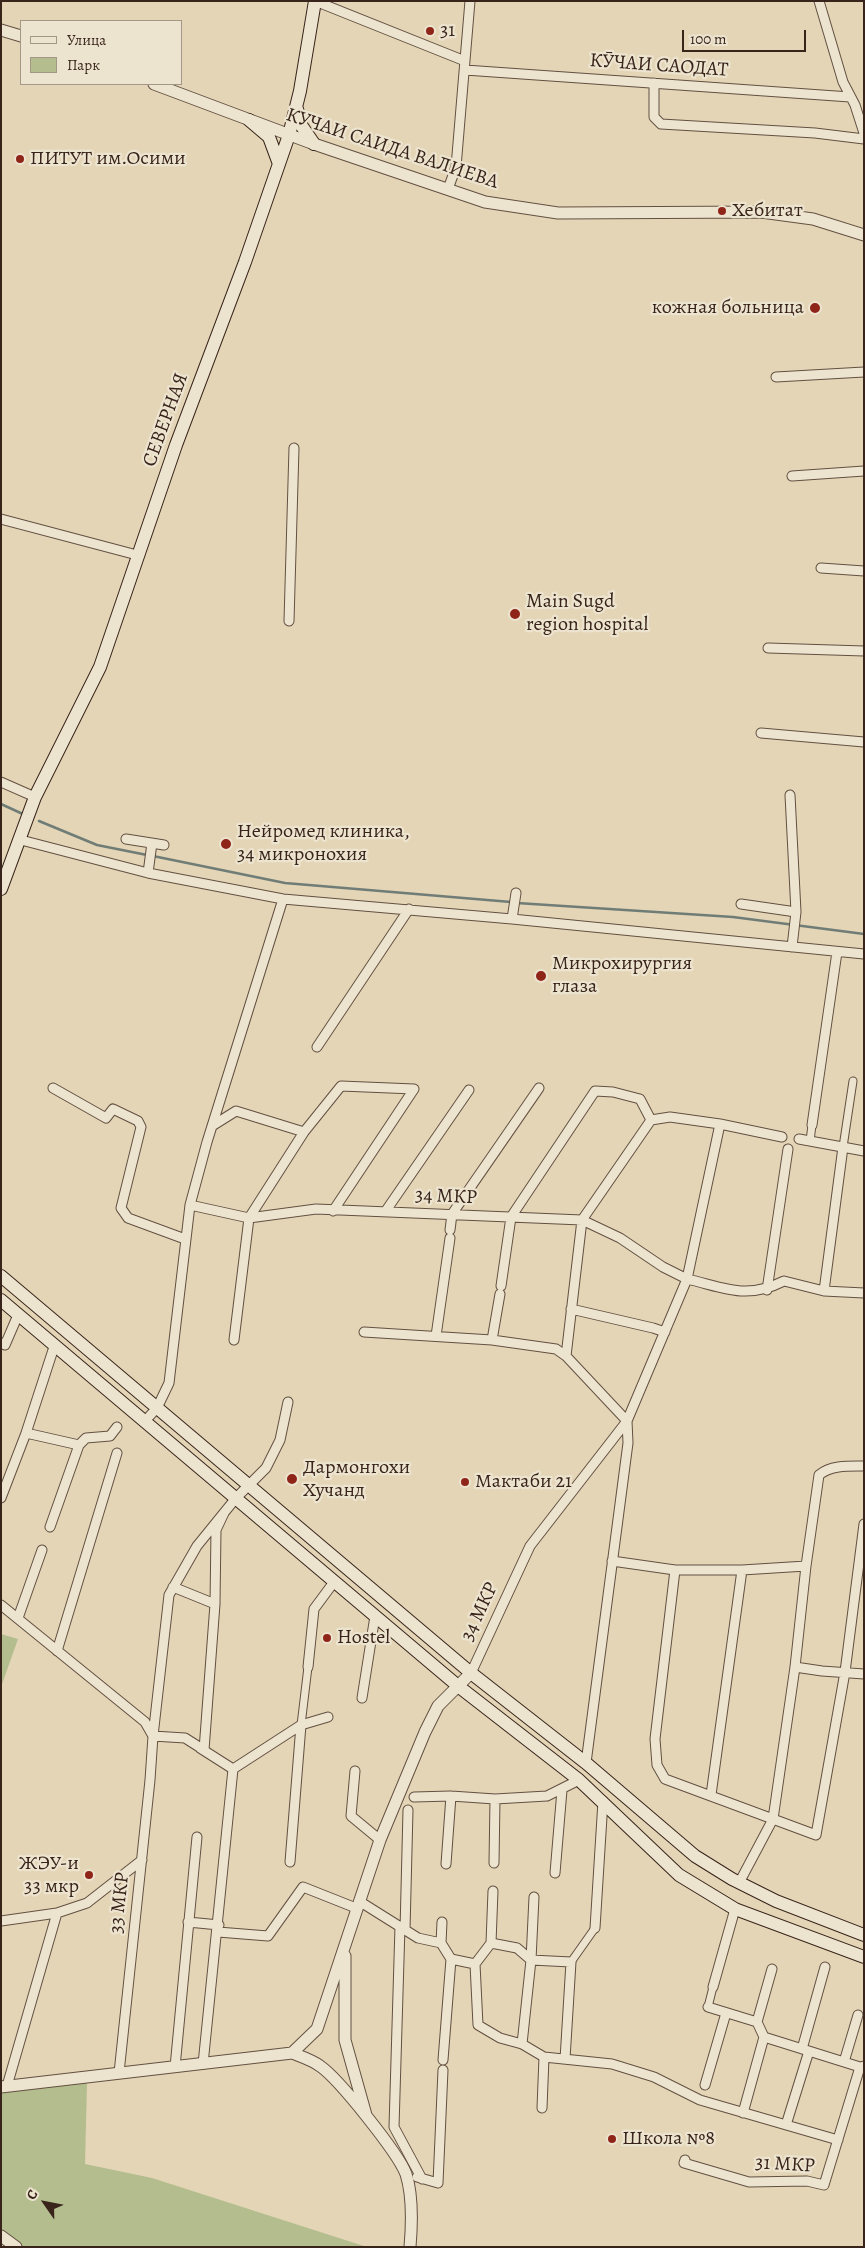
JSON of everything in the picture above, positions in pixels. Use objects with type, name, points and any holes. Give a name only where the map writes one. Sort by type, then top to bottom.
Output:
[{"type":"main road","name":"СЕВЕРНАЯ","points":[[1,889],[21,840],[35,797],[100,667],[137,555],[279,165],[296,107],[315,1]]},
{"type":"main road","points":[[296,107],[301,125],[314,144]]},
{"type":"main road","points":[[249,120],[269,137],[279,165]]},
{"type":"main road","points":[[1,1276],[472,1673],[586,1763],[695,1856],[739,1883],[776,1901],[864,1935]]},
{"type":"main road","points":[[1,1300],[54,1347],[458,1686],[579,1780],[678,1875],[735,1909],[864,1957]]},
{"type":"street","name":"КӮЧАИ САОДАТ","points":[[315,1],[465,65],[654,83],[850,96]]},
{"type":"street","points":[[448,190],[456,166],[470,1]]},
{"type":"street","points":[[819,1],[843,82],[856,105],[864,133]]},
{"type":"street","points":[[1,30],[20,36]]},
{"type":"street","points":[[654,83],[654,118],[661,124],[816,133],[864,139]]},
{"type":"street","name":"КУЧАИ САИДА ВАЛИЕВА","points":[[157,85],[314,144],[484,202],[558,213],[762,212],[814,219],[864,235]]},
{"type":"street","points":[[776,377],[864,372]]},
{"type":"street","points":[[289,621],[294,448]]},
{"type":"street","points":[[792,476],[864,471]]},
{"type":"street","points":[[1,519],[137,555]]},
{"type":"street","points":[[820,568],[864,571]]},
{"type":"street","points":[[768,648],[864,651]]},
{"type":"street","points":[[761,733],[864,742]]},
{"type":"street","points":[[1,782],[35,797]]},
{"type":"street","points":[[790,796],[796,912],[792,947]]},
{"type":"street","points":[[126,839],[151,852]]},
{"type":"street","points":[[21,840],[148,873],[283,899],[409,909],[864,954]]},
{"type":"street","points":[[151,852],[164,845]]},
{"type":"street","points":[[148,873],[151,852]]},
{"type":"street","points":[[512,919],[516,893]]},
{"type":"street","points":[[144,1422],[157,1408],[169,1383],[190,1205],[212,1126],[283,899]]},
{"type":"street","points":[[741,904],[796,912]]},
{"type":"street","points":[[316,1047],[409,909]]},
{"type":"street","points":[[810,1141],[837,952]]},
{"type":"street","points":[[824,1291],[842,1147],[853,1081]]},
{"type":"street","points":[[234,1340],[249,1218],[304,1132],[341,1086],[414,1089],[333,1211]]},
{"type":"street","points":[[52,1088],[106,1118],[113,1109],[138,1121],[141,1127],[121,1208],[128,1218],[185,1239]]},
{"type":"street","points":[[436,1336],[452,1214],[539,1088]]},
{"type":"street","points":[[384,1212],[469,1090]]},
{"type":"street","points":[[492,1340],[511,1217],[595,1091],[613,1092],[640,1099],[652,1120]]},
{"type":"street","points":[[212,1126],[236,1111],[304,1132]]},
{"type":"street","points":[[566,1356],[582,1220],[652,1120],[670,1118],[720,1124],[782,1136]]},
{"type":"street","name":"34 МКР","points":[[472,1673],[530,1546],[627,1421],[687,1279],[720,1124]]},
{"type":"street","points":[[799,1139],[864,1151]]},
{"type":"street","points":[[767,1290],[788,1149]]},
{"type":"street","name":"34 МКР","points":[[190,1205],[249,1218],[316,1210],[582,1220]]},
{"type":"street","points":[[582,1220],[620,1238],[663,1267],[687,1279],[745,1293],[767,1290],[784,1281],[824,1291],[864,1293]]},
{"type":"street","points":[[571,1309],[665,1332]]},
{"type":"street","points":[[1,1343],[5,1345],[18,1315]]},
{"type":"street","points":[[364,1332],[492,1340],[556,1349],[566,1356],[627,1421]]},
{"type":"street","points":[[1,1498],[26,1433],[54,1347]]},
{"type":"street","points":[[250,1485],[266,1468],[280,1440],[288,1402]]},
{"type":"street","name":"34 МКР","points":[[586,1763],[628,1443],[627,1421]]},
{"type":"street","points":[[50,1527],[79,1445],[86,1438],[110,1436],[117,1427]]},
{"type":"street","points":[[26,1433],[79,1445]]},
{"type":"street","points":[[57,1651],[117,1453]]},
{"type":"street","points":[[739,1883],[773,1819],[819,1475],[825,1470],[834,1468],[864,1466]]},
{"type":"street","name":"33 МКР","points":[[119,2074],[169,1595],[197,1546],[236,1498],[250,1485]]},
{"type":"street","points":[[204,1750],[214,1604],[216,1530],[224,1513]]},
{"type":"street","points":[[675,1570],[655,1740],[657,1766],[665,1779],[816,1835],[845,1672],[864,1524]]},
{"type":"street","points":[[18,1618],[42,1550]]},
{"type":"street","points":[[612,1561],[675,1570],[742,1570],[806,1566]]},
{"type":"street","points":[[711,1795],[742,1570]]},
{"type":"street","points":[[290,1862],[314,1609],[334,1582]]},
{"type":"street","points":[[173,1587],[214,1604]]},
{"type":"street","points":[[1,1605],[145,1722],[153,1736],[185,1738],[234,1769]]},
{"type":"street","points":[[362,1698],[375,1616]]},
{"type":"street","points":[[794,1667],[864,1674]]},
{"type":"street","points":[[292,2053],[317,2029],[380,1840],[438,1706],[472,1673]]},
{"type":"street","points":[[234,1769],[302,1726],[328,1717]]},
{"type":"street","points":[[203,2064],[234,1769]]},
{"type":"street","points":[[355,1771],[351,1816],[380,1840]]},
{"type":"street","points":[[414,1797],[451,1796],[496,1799],[547,1796],[579,1780]]},
{"type":"street","points":[[555,1873],[562,1790]]},
{"type":"street","points":[[446,1864],[451,1796]]},
{"type":"street","points":[[494,1863],[496,1799]]},
{"type":"street","points":[[565,2059],[571,1962],[594,1928],[603,1801]]},
{"type":"street","points":[[408,1810],[394,2127],[422,2178]]},
{"type":"street","points":[[175,2068],[197,1837]]},
{"type":"street","points":[[1,1921],[56,1913],[87,1903],[142,1860]]},
{"type":"street","points":[[188,1922],[218,1929],[268,1936],[303,1886],[357,1905],[418,1938],[441,1943]]},
{"type":"street","points":[[493,1891],[490,1943],[475,1964],[478,2024],[500,2038],[522,2044],[544,2057],[612,2064],[654,2077],[700,2100],[838,2140]]},
{"type":"street","points":[[522,2044],[531,1960],[534,1897]]},
{"type":"street","points":[[357,1905],[345,1957],[345,2040],[367,2118]]},
{"type":"street","points":[[735,1909],[708,2007],[756,2022]]},
{"type":"street","points":[[56,1913],[4,2087],[292,2053],[320,2066],[331,2075],[367,2118],[400,2163],[406,2174],[409,2190],[410,2247]]},
{"type":"street","points":[[406,2174],[438,2183],[450,1959],[441,1943],[442,1922]]},
{"type":"street","points":[[490,1943],[517,1948],[531,1960],[571,1962]]},
{"type":"street","points":[[450,1959],[475,1964]]},
{"type":"street","points":[[786,2125],[825,1968]]},
{"type":"street","points":[[742,2113],[764,2037],[756,2022],[772,1969]]},
{"type":"street","points":[[705,2085],[726,2013]]},
{"type":"street","points":[[844,2062],[858,2015]]},
{"type":"street","points":[[764,2037],[862,2066]]},
{"type":"street","points":[[542,2108],[544,2057]]},
{"type":"street","name":"31 МКР","points":[[684,2161],[749,2182],[807,2181],[824,2185],[862,2066]]},
{"type":"street","points":[[1,2236],[16,2247]]},
{"type":"green space","points":[[1,1634],[18,1639],[1,1687]]},
{"type":"green space","points":[[87,2083],[85,2164],[152,2178],[367,2247],[24,2247],[1,2231],[1,2092]]},
{"type":"waterway","points":[[1,804],[25,815]]},
{"type":"waterway","points":[[39,821],[97,845],[147,855]]},
{"type":"waterway","points":[[153,856],[285,883],[511,902]]},
{"type":"waterway","points":[[517,903],[733,917],[864,934]]},
{"type":"place","name":"31","points":[[430,31]]},
{"type":"place","name":"ПИТУТ им.Осими","points":[[20,159]]},
{"type":"place","name":"Хебитат","points":[[722,211]]},
{"type":"place","name":"кожная больница","points":[[815,308]]},
{"type":"place","name":"Main Sugd region hospital","points":[[515,614]]},
{"type":"place","name":"Нейромед клиника, 34 микронохия","points":[[226,844]]},
{"type":"place","name":"Микрохирургия глаза","points":[[541,976]]},
{"type":"place","name":"Дармонгохи Хучанд","points":[[292,1479]]},
{"type":"place","name":"Мактаби 21","points":[[465,1482]]},
{"type":"place","name":"Hostel","points":[[327,1638]]},
{"type":"place","name":"ЖЭУ-и 33 мкр","points":[[89,1875]]},
{"type":"place","name":"Школа №8","points":[[612,2139]]}]
